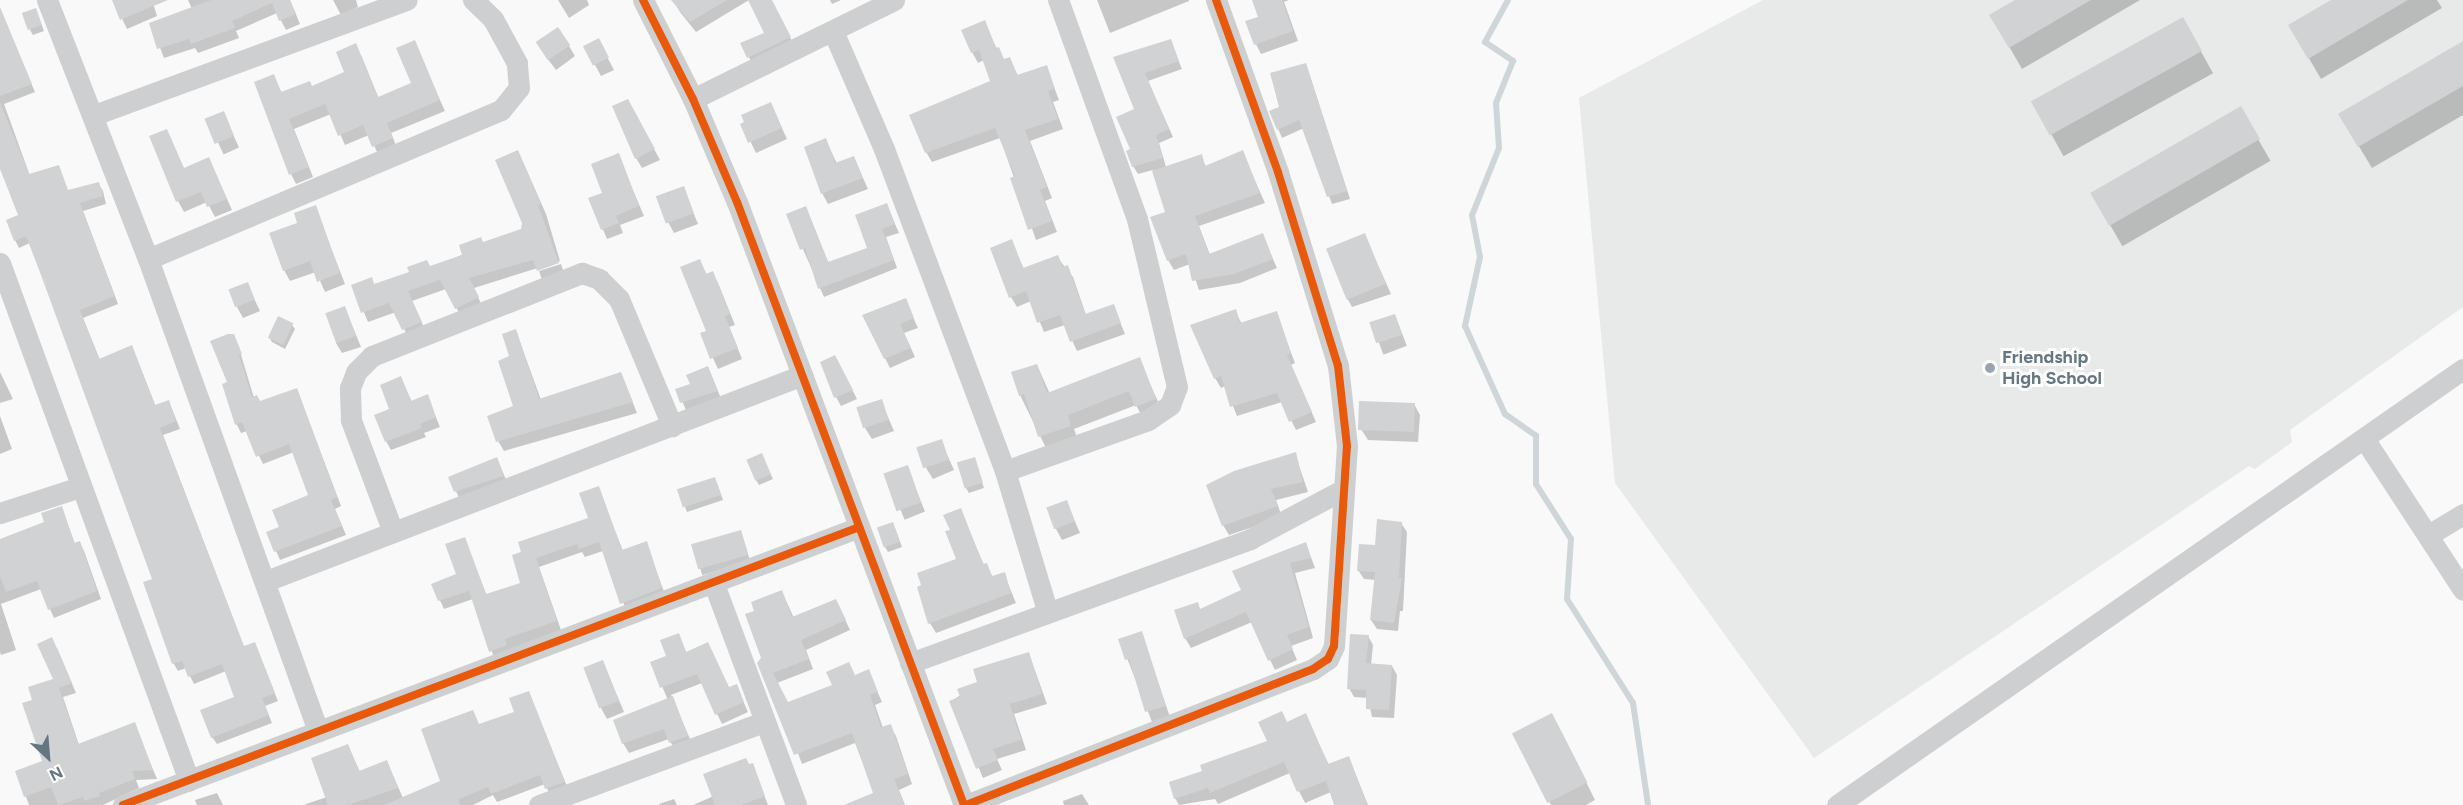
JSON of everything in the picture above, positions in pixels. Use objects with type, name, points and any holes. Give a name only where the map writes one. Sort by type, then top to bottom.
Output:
[{"type":"street","points":[[47,0],[94,115],[148,259],[266,581],[318,731]]},
{"type":"street","points":[[94,115],[406,0]]},
{"type":"street","points":[[148,259],[501,110],[519,88],[517,63],[493,19],[473,0]]},
{"type":"street","points":[[643,0],[693,99],[737,202],[857,528],[965,805],[1313,669],[1328,659],[1334,646],[1342,490],[1347,446],[1338,366],[1278,172],[1216,0]]},
{"type":"street","points":[[693,99],[894,0]]},
{"type":"street","points":[[1005,471],[1149,420],[1170,405],[1177,387],[1137,219],[1058,0]]},
{"type":"street","points":[[833,32],[884,149],[1005,471],[1047,610]]},
{"type":"street","points":[[0,263],[189,781]]},
{"type":"street","points":[[393,532],[351,420],[350,388],[356,372],[372,356],[582,273],[599,279],[619,299],[672,426]]},
{"type":"street","points":[[1837,805],[2365,440],[2463,369]]},
{"type":"street","points":[[266,581],[800,376]]},
{"type":"street","points":[[2365,440],[2430,534],[2463,590]]},
{"type":"street","points":[[0,513],[80,487]]},
{"type":"street","points":[[910,663],[1047,610],[1250,539],[1342,490]]},
{"type":"street","points":[[2430,534],[2463,514]]},
{"type":"street","points":[[123,805],[714,584],[857,528]]},
{"type":"street","points":[[714,584],[763,722],[796,805]]},
{"type":"street","points":[[539,805],[763,722]]},
{"type":"shaded area","name":"Friendship High School","points":[[1763,0],[2463,0],[2463,307],[2290,430],[2292,442],[2255,469],[2249,466],[1814,758],[1615,483],[1579,98]]},
{"type":"building","points":[[112,0],[168,0],[120,20]]},
{"type":"building","points":[[211,0],[290,0],[296,14],[279,21],[272,3],[232,21],[235,28],[191,44],[189,39],[157,49],[149,23]]},
{"type":"building","points":[[671,0],[727,0],[690,22]]},
{"type":"building","points":[[748,0],[772,0],[791,37],[747,58],[740,43],[764,33]]},
{"type":"building","points":[[1252,0],[1282,0],[1293,31],[1254,45],[1245,21],[1258,17]]},
{"type":"building","points":[[2015,0],[2091,0],[2009,48],[1989,15]]},
{"type":"building","points":[[2331,0],[2408,0],[2308,59],[2288,25]]},
{"type":"building","points":[[0,7],[32,84],[0,96]]},
{"type":"building","points":[[36,8],[42,25],[28,30],[22,13]]},
{"type":"building","points":[[2183,17],[2202,51],[2050,135],[2031,101]]},
{"type":"building","points":[[985,20],[996,48],[999,47],[1004,59],[1010,57],[1017,75],[1047,65],[1055,89],[1048,91],[1058,119],[1025,130],[1047,187],[1040,190],[1052,221],[1028,230],[1010,178],[1015,176],[995,128],[925,153],[909,115],[990,81],[979,50],[971,53],[961,30]]},
{"type":"building","points":[[558,27],[570,45],[548,60],[536,42]]},
{"type":"building","points":[[599,38],[609,58],[593,66],[583,46]]},
{"type":"building","points":[[1171,39],[1179,61],[1145,73],[1169,129],[1156,135],[1163,158],[1132,167],[1126,151],[1130,149],[1116,117],[1134,109],[1113,57]]},
{"type":"building","points":[[415,40],[440,100],[387,123],[393,138],[372,147],[363,125],[338,136],[325,104],[289,119],[309,167],[289,175],[254,82],[274,74],[281,92],[310,81],[312,86],[344,72],[336,52],[356,43],[378,97],[411,83],[396,48]]},
{"type":"building","points":[[2463,41],[2463,86],[2358,147],[2338,114]]},
{"type":"building","points":[[1306,63],[1347,191],[1327,197],[1299,120],[1277,130],[1269,111],[1279,107],[1270,73]]},
{"type":"building","points":[[628,99],[655,149],[635,159],[612,106]]},
{"type":"building","points":[[0,102],[29,174],[59,165],[68,190],[99,182],[103,196],[80,203],[115,296],[80,310],[99,359],[132,345],[155,405],[169,400],[176,421],[160,428],[244,646],[255,642],[275,693],[262,698],[269,715],[211,738],[200,710],[234,697],[222,664],[188,677],[182,661],[172,664],[143,582],[152,579],[41,275],[26,236],[14,241],[6,220],[18,215],[0,169]]},
{"type":"building","points":[[771,102],[782,128],[748,143],[740,124],[744,122],[741,115]]},
{"type":"building","points":[[2241,106],[2260,139],[2109,226],[2090,193]]},
{"type":"building","points":[[224,111],[234,136],[215,144],[205,119]]},
{"type":"building","points":[[167,129],[184,168],[209,157],[227,199],[207,207],[201,192],[176,202],[149,136]]},
{"type":"building","points":[[826,138],[835,163],[854,156],[863,178],[821,194],[804,147]]},
{"type":"building","points":[[518,150],[541,204],[538,205],[559,263],[537,271],[533,260],[469,278],[479,297],[455,309],[440,280],[408,291],[422,322],[402,330],[389,303],[361,313],[351,285],[372,277],[374,284],[409,272],[407,267],[427,260],[430,266],[462,255],[459,245],[481,237],[483,242],[521,229],[522,223],[495,160]]},
{"type":"building","points":[[1243,150],[1260,193],[1195,216],[1209,254],[1263,233],[1273,259],[1234,274],[1192,281],[1186,254],[1167,261],[1150,217],[1165,212],[1152,171],[1202,154],[1205,166]]},
{"type":"building","points":[[619,153],[639,206],[616,216],[619,223],[601,230],[588,198],[602,193],[591,164]]},
{"type":"building","points":[[684,186],[694,213],[666,224],[656,196]]},
{"type":"building","points":[[887,203],[895,224],[882,229],[894,260],[818,289],[805,248],[800,250],[786,214],[806,206],[828,262],[867,248],[855,215]]},
{"type":"building","points":[[316,205],[340,273],[317,282],[310,261],[283,271],[269,233],[297,223],[294,213]]},
{"type":"building","points":[[1365,233],[1386,284],[1347,300],[1326,249]]},
{"type":"building","points":[[1012,239],[1023,268],[1058,255],[1063,267],[1068,265],[1085,314],[1114,304],[1121,323],[1070,342],[1060,315],[1037,323],[1026,291],[1009,298],[990,248]]},
{"type":"building","points":[[700,259],[706,274],[713,271],[730,314],[725,316],[738,348],[710,359],[700,333],[706,331],[680,267]]},
{"type":"building","points":[[248,282],[255,300],[235,307],[228,290]]},
{"type":"building","points":[[906,298],[914,318],[900,324],[911,348],[884,359],[862,315]]},
{"type":"building","points":[[345,306],[356,336],[336,343],[325,313]]},
{"type":"building","points":[[1236,309],[1240,323],[1277,311],[1291,353],[1287,355],[1312,412],[1289,422],[1277,393],[1230,407],[1221,376],[1214,379],[1190,325]]},
{"type":"building","points":[[1395,314],[1402,335],[1376,343],[1369,322]]},
{"type":"building","points":[[278,316],[293,323],[283,345],[268,338]]},
{"type":"building","points":[[516,329],[539,399],[621,372],[633,402],[496,442],[487,416],[513,406],[498,361],[509,356],[502,334]]},
{"type":"building","points":[[234,334],[242,354],[239,355],[252,397],[257,395],[260,401],[297,388],[337,497],[331,500],[342,526],[274,552],[266,532],[279,527],[272,510],[308,495],[289,444],[256,457],[242,422],[235,425],[222,384],[227,382],[210,341]]},
{"type":"building","points":[[835,355],[853,390],[834,398],[820,362]]},
{"type":"building","points":[[1140,357],[1156,399],[1135,407],[1129,391],[1068,415],[1071,426],[1038,437],[1024,394],[1019,396],[1011,372],[1037,364],[1047,393]]},
{"type":"building","points":[[708,366],[718,391],[680,403],[675,389],[690,384],[686,375]]},
{"type":"building","points":[[401,376],[411,401],[428,394],[436,417],[420,424],[422,428],[385,442],[374,415],[389,409],[380,385]]},
{"type":"building","points":[[882,399],[889,420],[863,428],[856,407]]},
{"type":"building","points":[[1359,401],[1415,403],[1414,432],[1358,430]]},
{"type":"building","points":[[942,439],[949,460],[923,468],[916,447]]},
{"type":"building","points":[[1296,452],[1303,482],[1271,489],[1278,506],[1222,526],[1206,485],[1234,471]]},
{"type":"building","points":[[762,453],[771,474],[755,481],[746,460]]},
{"type":"building","points":[[497,457],[504,476],[454,492],[448,477]]},
{"type":"building","points":[[975,457],[983,483],[965,488],[957,463]]},
{"type":"building","points":[[908,465],[921,503],[896,511],[883,473]]},
{"type":"building","points":[[715,477],[721,495],[683,507],[677,489]]},
{"type":"building","points":[[599,486],[622,550],[647,541],[662,588],[620,604],[599,542],[579,549],[577,544],[536,558],[557,621],[505,639],[507,645],[489,652],[469,591],[438,601],[431,584],[456,574],[445,544],[465,537],[486,594],[520,583],[512,555],[521,552],[518,542],[588,518],[579,493]]},
{"type":"building","points":[[1067,500],[1075,522],[1054,529],[1046,508]]},
{"type":"building","points":[[62,506],[74,543],[80,541],[97,591],[48,610],[37,581],[6,592],[0,576],[0,539],[44,522],[41,513]]},
{"type":"building","points":[[961,508],[983,564],[987,563],[992,576],[1005,572],[1011,593],[928,624],[917,587],[921,585],[917,573],[956,559],[945,531],[950,530],[943,515]]},
{"type":"building","points":[[1377,519],[1402,522],[1399,578],[1402,578],[1394,623],[1370,620],[1375,572],[1357,571],[1359,544],[1375,545]]},
{"type":"building","points":[[893,522],[900,542],[884,547],[877,528]]},
{"type":"building","points":[[741,530],[748,555],[698,569],[691,544]]},
{"type":"building","points":[[1306,542],[1311,558],[1290,563],[1309,627],[1287,635],[1293,649],[1268,661],[1246,612],[1184,639],[1174,610],[1198,602],[1200,609],[1241,590],[1232,571]]},
{"type":"building","points":[[782,590],[792,617],[836,599],[846,620],[801,640],[809,659],[773,673],[788,702],[832,685],[826,672],[849,662],[855,675],[869,669],[878,692],[870,695],[881,727],[891,724],[908,774],[894,779],[905,805],[844,805],[873,793],[852,733],[794,755],[757,663],[761,658],[745,614],[754,611],[751,602]]},
{"type":"building","points":[[1142,631],[1166,706],[1145,712],[1129,659],[1125,660],[1118,639]]},
{"type":"building","points":[[679,633],[686,652],[708,642],[729,687],[737,684],[744,702],[715,715],[697,674],[660,688],[650,662],[666,656],[660,640]]},
{"type":"building","points":[[1350,634],[1369,635],[1366,663],[1392,665],[1389,710],[1366,709],[1366,690],[1347,689]]},
{"type":"building","points":[[52,637],[72,683],[59,688],[78,744],[135,722],[153,770],[132,771],[135,779],[99,793],[100,796],[84,801],[83,797],[58,805],[51,787],[24,797],[15,771],[42,761],[22,703],[32,700],[28,687],[53,679],[37,644]]},
{"type":"building","points":[[1029,652],[1042,694],[1010,704],[1021,740],[993,749],[998,760],[976,769],[949,701],[960,697],[957,689],[977,682],[973,669]]},
{"type":"building","points":[[603,660],[619,701],[599,709],[583,668]]},
{"type":"building","points":[[529,691],[565,782],[545,789],[540,775],[491,794],[488,787],[459,799],[461,805],[384,805],[440,781],[421,729],[473,710],[479,724],[514,712],[509,698]]},
{"type":"building","points":[[673,696],[688,736],[669,743],[664,729],[622,744],[613,720]]},
{"type":"building","points":[[1282,711],[1287,722],[1306,713],[1328,764],[1349,756],[1367,805],[1334,805],[1326,781],[1297,792],[1284,762],[1210,793],[1208,788],[1174,799],[1169,782],[1202,771],[1200,765],[1267,741],[1258,722]]},
{"type":"building","points":[[1552,713],[1587,782],[1547,803],[1512,733]]},
{"type":"building","points":[[348,744],[359,771],[387,760],[398,788],[348,805],[328,805],[311,758]]},
{"type":"building","points":[[746,758],[749,764],[753,763],[765,796],[741,805],[715,805],[703,774]]},
{"type":"waterway","points":[[1508,0],[1485,42],[1513,61],[1496,103],[1499,148],[1472,215],[1480,257],[1465,326],[1505,414],[1536,436],[1536,484],[1571,539],[1567,599],[1633,703],[1648,805]]},
{"type":"cycle path","points":[[643,0],[693,99],[737,202],[964,805]]},
{"type":"cycle path","points":[[966,805],[1313,669],[1328,659],[1334,646],[1347,446],[1338,366],[1278,172],[1216,0]]},
{"type":"cycle path","points":[[123,805],[857,528]]},
{"type":"place","name":"Friendship High School","points":[[1990,368]]}]
